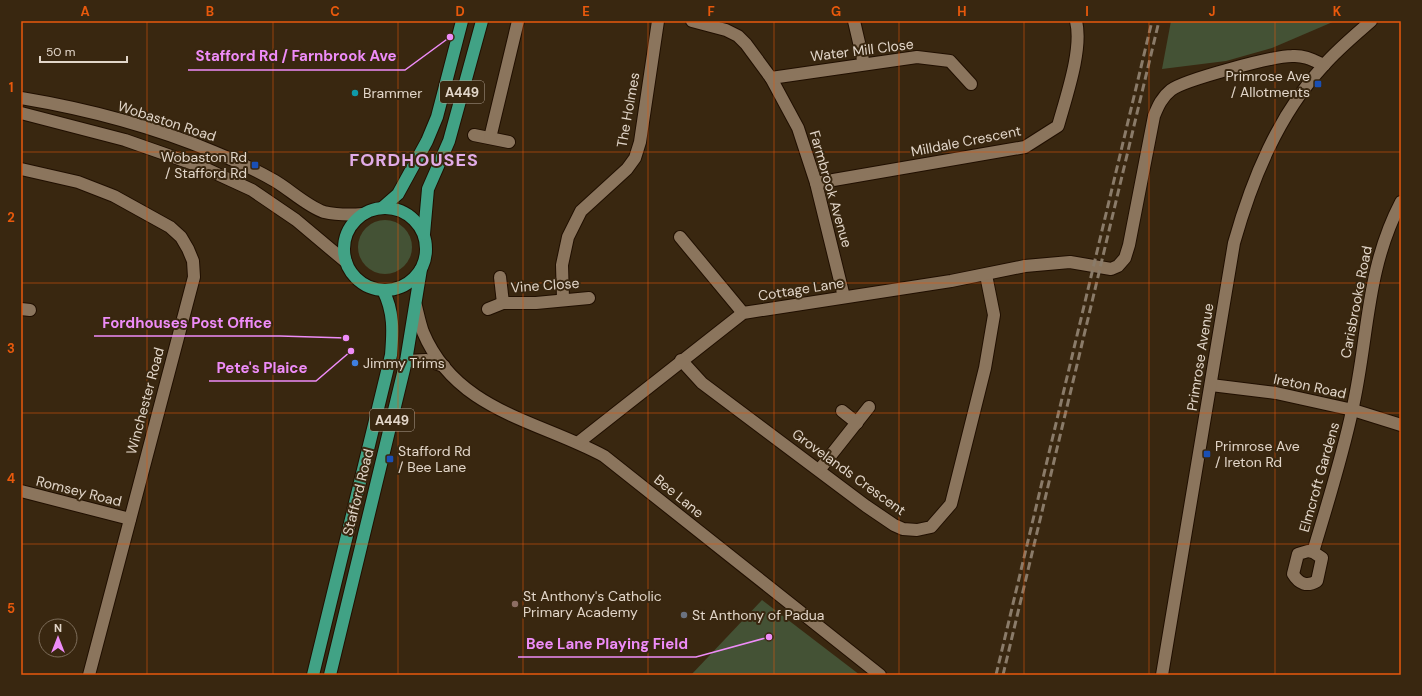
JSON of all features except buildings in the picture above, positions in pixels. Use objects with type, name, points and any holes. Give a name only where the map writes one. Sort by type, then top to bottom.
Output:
[{"type":"highway","name":"A449","points":[[382,208],[398,194],[427,141],[437,117],[462,21]]},
{"type":"highway","name":"A449","points":[[422,269],[426,258],[424,234],[428,189],[449,142],[482,21]]},
{"type":"highway","name":"A449","points":[[363,214],[382,208],[395,209],[407,214],[417,223],[424,234]]},
{"type":"highway","points":[[363,214],[355,219],[345,238],[344,250],[346,262],[356,278],[373,289],[394,289],[405,285],[422,269]]},
{"type":"highway","name":"Stafford Road","points":[[330,675],[406,361],[422,269]]},
{"type":"highway","name":"Stafford Road","points":[[313,675],[391,355],[393,324],[392,311],[383,290]]},
{"type":"street","points":[[490,138],[518,21]]},
{"type":"street","name":"The Holmes","points":[[563,300],[562,265],[568,238],[581,211],[627,169],[635,158],[640,142],[658,21]]},
{"type":"street","name":"Farmbrook Avenue","points":[[692,21],[726,30],[738,36],[746,44],[770,78],[798,128],[816,183],[844,297]]},
{"type":"street","points":[[854,21],[864,64]]},
{"type":"street","name":"Milldale Crescent","points":[[816,183],[1024,148],[1058,126],[1078,45],[1078,30],[1076,21]]},
{"type":"street","name":"Primrose Avenue","points":[[1162,675],[1234,243],[1253,183],[1270,144],[1288,112],[1324,65],[1371,21]]},
{"type":"street","name":"Cottage Lane","points":[[579,442],[681,360],[744,313],[986,275],[1025,266],[1070,262],[1111,269],[1118,266],[1124,258],[1141,192],[1154,116],[1160,102],[1170,91],[1187,81],[1281,57],[1302,56],[1324,65]]},
{"type":"street","name":"Water Mill Close","points":[[770,78],[917,57],[950,61],[971,84]]},
{"type":"street","name":"Wobaston Road","points":[[21,98],[83,110],[136,124],[187,141],[216,152],[274,180],[322,211],[335,214],[363,214]]},
{"type":"street","points":[[21,113],[125,140],[202,166],[252,190],[296,220],[346,262]]},
{"type":"street","points":[[474,135],[509,142]]},
{"type":"street","name":"Winchester Road","points":[[21,168],[78,182],[114,196],[170,227],[181,237],[193,261],[194,277],[89,675]]},
{"type":"street","name":"Carisbrooke Road","points":[[1353,410],[1375,269],[1383,240],[1401,202]]},
{"type":"street","points":[[680,237],[744,313]]},
{"type":"street","name":"Grovelands Crescent","points":[[681,360],[702,383],[866,506],[894,525],[903,529],[917,530],[931,527],[951,504],[985,368],[994,315],[986,275]]},
{"type":"street","name":"Vine Close","points":[[500,277],[503,303]]},
{"type":"street","name":"Vine Close","points":[[488,309],[503,303],[536,303],[589,298]]},
{"type":"street","name":"Bee Lane","points":[[416,306],[424,332],[444,366],[479,399],[495,408],[579,442],[604,456],[880,675]]},
{"type":"street","name":"Bee Lane","points":[[406,361],[426,360],[444,366]]},
{"type":"street","name":"Ireton Road","points":[[1211,385],[1276,393],[1353,410],[1401,425]]},
{"type":"street","points":[[820,470],[869,407]]},
{"type":"street","name":"Elmcroft Gardens","points":[[1313,552],[1353,410]]},
{"type":"street","points":[[842,411],[857,423]]},
{"type":"street","name":"Romsey Road","points":[[21,491],[130,519]]},
{"type":"green space","points":[[1171,21],[1335,21],[1272,48],[1226,61],[1162,69]]},
{"type":"green space","points":[[380,220],[390,220],[400,224],[408,232],[412,242],[412,252],[408,262],[400,270],[390,274],[380,274],[370,270],[362,262],[358,252],[358,242],[362,232],[370,224]]},
{"type":"green space","points":[[762,600],[860,675],[691,675]]},
{"type":"railway","points":[[996,675],[1152,21]]},
{"type":"railway","points":[[1003,675],[1159,21]]},
{"type":"place","name":"Stafford Rd / Farnbrook Ave","points":[[450,37]]},
{"type":"place","name":"Primrose Ave / Allotments","points":[[1318,84]]},
{"type":"place","name":"Brammer","points":[[355,93]]},
{"type":"place","name":"Wobaston Rd / Stafford Rd","points":[[255,165]]},
{"type":"place","name":"Fordhouses Post Office","points":[[346,338]]},
{"type":"place","name":"Pete's Plaice","points":[[351,351]]},
{"type":"place","name":"Jimmy Trims","points":[[355,363]]},
{"type":"place","name":"Primrose Ave / Ireton Rd","points":[[1207,454]]},
{"type":"place","name":"Stafford Rd / Bee Lane","points":[[390,459]]},
{"type":"place","name":"St Anthony's Catholic Primary Academy","points":[[515,604]]},
{"type":"place","name":"St Anthony of Padua","points":[[684,615]]},
{"type":"place","name":"Bee Lane Playing Field","points":[[769,637]]},
{"type":"district","name":"FORDHOUSES","points":[[414,160]]}]
